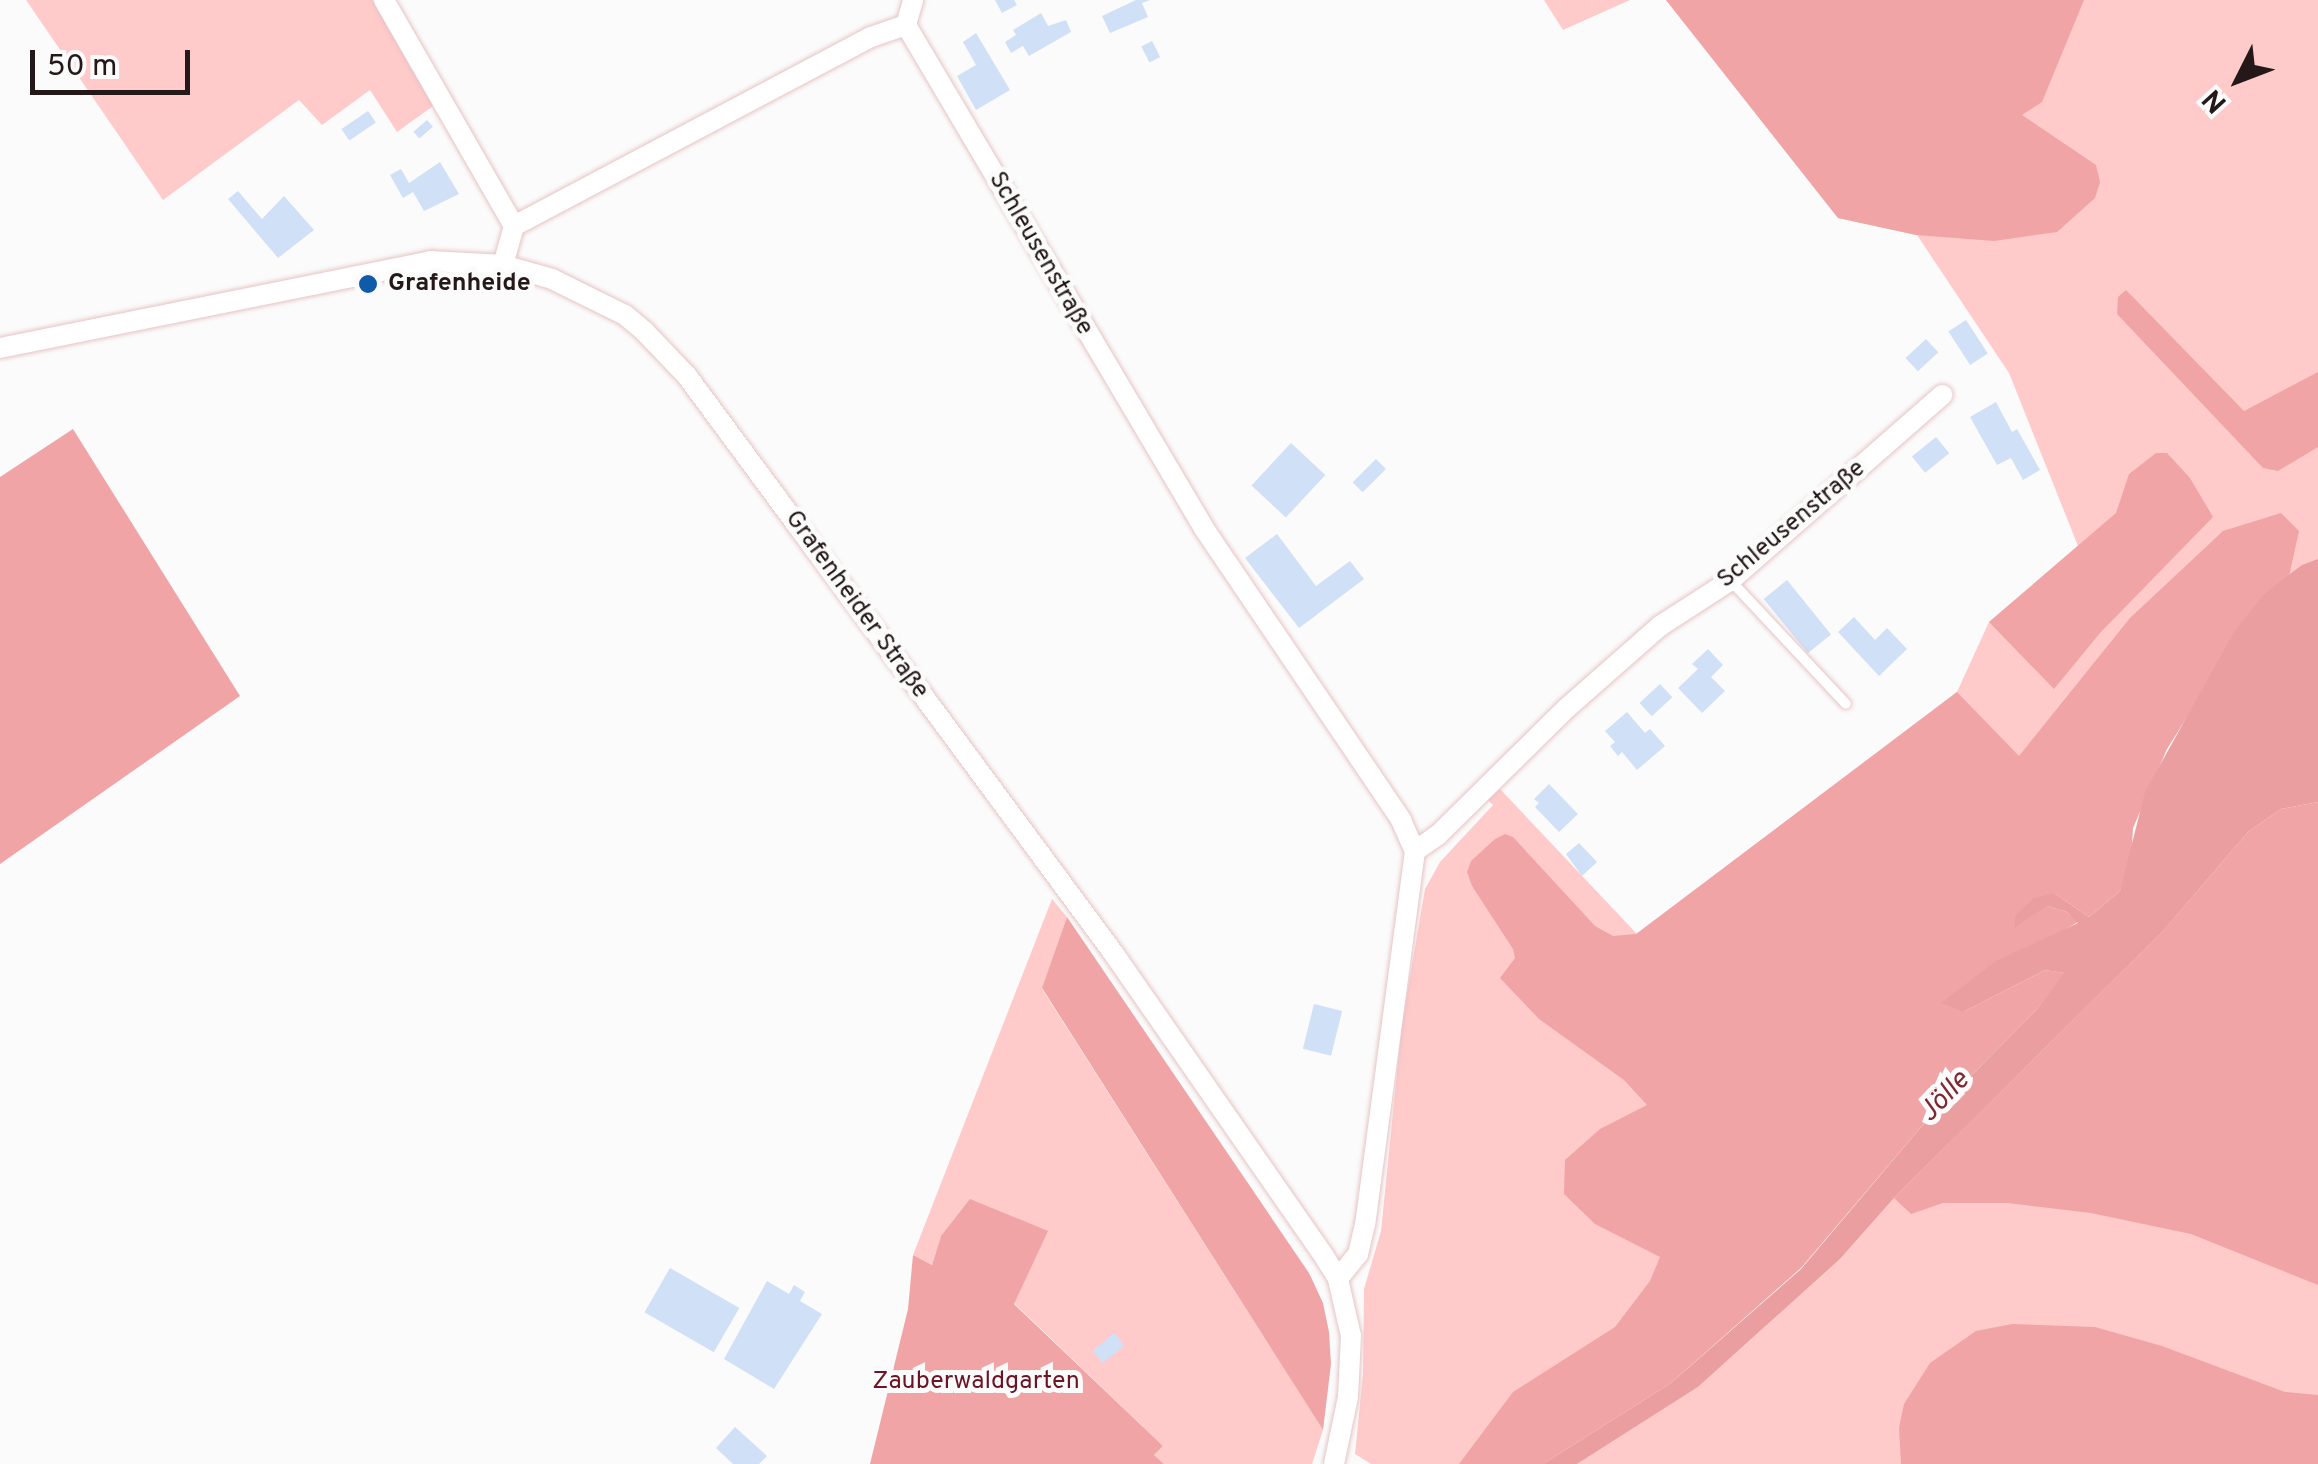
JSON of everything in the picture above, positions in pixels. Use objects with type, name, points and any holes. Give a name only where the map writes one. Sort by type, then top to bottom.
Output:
[{"type":"street","points":[[384,0],[514,226],[503,265]]},
{"type":"street","points":[[514,226],[871,38],[906,25],[913,0]]},
{"type":"street","name":"Schleusenstraße","points":[[906,25],[1195,514],[1401,820],[1416,851],[1438,835],[1568,708],[1660,626],[1730,580],[1942,395]]},
{"type":"street","name":"Grafenheider Straße","points":[[0,348],[409,264],[453,260],[503,265],[552,279],[625,315],[687,376],[1114,954],[1338,1279],[1351,1336],[1348,1397],[1334,1464]]},
{"type":"street","points":[[1338,1279],[1358,1254],[1366,1224],[1416,851]]},
{"type":"lane","points":[[1730,580],[1846,704]]},
{"type":"shaded area","points":[[26,0],[372,0],[433,106],[397,132],[370,90],[322,125],[299,100],[163,200]]},
{"type":"shaded area","points":[[1544,0],[1630,0],[1563,30]]},
{"type":"shaded area","points":[[1666,0],[2318,0],[2318,559],[2289,576],[1562,1450],[1543,1464],[1371,1464],[1355,1454],[1363,1374],[1364,1289],[1381,1231],[1402,1024],[1425,889],[1440,862],[1493,805],[1488,800],[1500,789],[1637,934],[1957,692],[1989,622],[2078,546],[2009,373],[1917,235],[1838,218]]},
{"type":"shaded area","points":[[2318,559],[2318,802],[2281,809],[2248,832],[2165,929],[1894,1198],[1840,1259],[1698,1387],[1577,1464],[1543,1464],[1671,1383],[1801,1269],[1921,1127],[2036,1010],[2064,973],[2045,970],[1963,1012],[1941,1003],[1996,961],[2078,923],[2067,912],[2047,906],[2015,927],[2015,916],[2034,898],[2054,893],[2089,917],[2120,891],[2145,792],[2234,632],[2265,593],[2302,565]]},
{"type":"shaded area","points":[[2318,802],[2318,1464],[1577,1464],[1698,1387],[1840,1259],[1894,1198],[2165,929],[2222,864]]},
{"type":"shaded area","points":[[1052,899],[1067,917],[1042,989],[1323,1430],[1312,1464],[1164,1464],[1154,1455],[1163,1446],[1014,1303],[1047,1231],[941,1236],[932,1265],[913,1255]]},
{"type":"green space","points":[[1666,0],[2084,0],[2042,102],[2022,115],[2096,165],[2100,182],[2095,198],[2057,232],[1994,241],[1916,235],[1838,218]]},
{"type":"green space","points":[[2126,290],[2244,411],[2318,372],[2318,447],[2278,471],[2263,468],[2117,314],[2118,297]]},
{"type":"green space","points":[[73,429],[240,696],[0,864],[0,477]]},
{"type":"green space","points":[[2156,453],[2167,453],[2190,478],[2213,517],[2100,633],[2054,689],[1989,622],[2116,513],[2129,474]]},
{"type":"green space","points":[[2281,513],[2299,531],[2289,576],[2265,593],[2167,749],[2133,828],[2131,859],[2120,891],[2089,917],[2054,893],[2047,906],[2067,912],[2078,922],[2043,942],[1963,1012],[2045,970],[2065,973],[2036,1010],[1921,1127],[1801,1268],[1671,1383],[1543,1464],[1459,1464],[1513,1392],[1615,1327],[1650,1281],[1660,1257],[1595,1224],[1564,1194],[1565,1160],[1600,1129],[1647,1105],[1624,1080],[1539,1019],[1500,978],[1515,958],[1513,949],[1472,886],[1467,872],[1471,861],[1495,839],[1505,834],[1513,837],[1595,926],[1613,936],[1636,934],[1957,692],[2019,756],[2130,618],[2223,531]]},
{"type":"green space","points":[[2318,802],[2318,1285],[2191,1234],[2091,1213],[2008,1203],[1943,1203],[1911,1214],[1894,1198],[2165,929],[2248,832],[2281,809]]},
{"type":"green space","points":[[1067,917],[1309,1273],[1323,1303],[1329,1332],[1331,1364],[1323,1430],[1042,988]]},
{"type":"green space","name":"Zauberwaldgarten","points":[[970,1199],[1048,1231],[1014,1304],[1163,1446],[1154,1455],[1164,1464],[870,1464],[908,1309],[913,1255],[932,1265],[941,1236]]},
{"type":"green space","points":[[2012,1324],[2095,1327],[2162,1346],[2285,1392],[2318,1395],[2318,1464],[1901,1464],[1899,1428],[1904,1404],[1930,1363],[1976,1331]]},
{"type":"building","points":[[995,0],[1014,0],[1017,5],[1002,13]]},
{"type":"building","points":[[1136,0],[1150,0],[1142,3],[1148,17],[1110,33],[1102,16]]},
{"type":"building","points":[[1041,13],[1048,26],[1066,20],[1071,32],[1029,56],[1023,46],[1011,53],[1005,42],[1016,35],[1013,30]]},
{"type":"building","points":[[976,33],[1010,90],[976,110],[957,76],[976,65],[963,42]]},
{"type":"building","points":[[1152,41],[1160,57],[1149,62],[1141,46]]},
{"type":"building","points":[[368,111],[376,123],[349,141],[341,129]]},
{"type":"building","points":[[427,120],[433,127],[419,139],[413,132]]},
{"type":"building","points":[[440,162],[459,194],[424,211],[413,192],[403,198],[390,175],[401,169],[409,183]]},
{"type":"building","points":[[238,191],[262,219],[284,196],[314,230],[278,258],[228,199]]},
{"type":"building","points":[[1966,320],[1988,354],[1970,365],[1948,331]]},
{"type":"building","points":[[1926,339],[1938,352],[1918,371],[1906,358]]},
{"type":"building","points":[[1996,402],[2040,470],[2023,480],[2011,458],[1997,465],[1970,417]]},
{"type":"building","points":[[1936,437],[1949,453],[1925,473],[1912,457]]},
{"type":"building","points":[[1291,443],[1325,475],[1286,517],[1251,485]]},
{"type":"building","points":[[1376,459],[1386,469],[1363,492],[1353,482]]},
{"type":"building","points":[[1277,534],[1316,586],[1350,561],[1364,579],[1299,628],[1245,558]]},
{"type":"building","points":[[1787,580],[1831,634],[1808,653],[1764,599]]},
{"type":"building","points":[[1854,617],[1875,640],[1887,628],[1907,649],[1879,676],[1838,632]]},
{"type":"building","points":[[1708,649],[1723,665],[1711,677],[1725,691],[1702,713],[1678,688],[1698,669],[1692,664]]},
{"type":"building","points":[[1660,684],[1672,697],[1652,716],[1640,703]]},
{"type":"building","points":[[1627,712],[1645,733],[1650,729],[1665,746],[1637,770],[1622,752],[1618,756],[1610,746],[1615,742],[1605,731]]},
{"type":"building","points":[[1549,784],[1578,814],[1559,832],[1535,807],[1539,803],[1534,799]]},
{"type":"building","points":[[1579,843],[1597,862],[1582,876],[1566,854]]},
{"type":"building","points":[[1314,1004],[1342,1011],[1331,1056],[1303,1049]]},
{"type":"building","points":[[670,1268],[739,1308],[714,1352],[644,1312]]},
{"type":"building","points":[[767,1281],[789,1294],[794,1285],[805,1292],[800,1301],[822,1314],[774,1389],[724,1359]]},
{"type":"building","points":[[1114,1333],[1124,1345],[1103,1363],[1093,1351]]},
{"type":"building","points":[[735,1427],[767,1456],[759,1464],[733,1464],[716,1448]]},
{"type":"place","name":"Grafenheide","points":[[368,284]]},
{"type":"water label","name":"Jölle","points":[[1945,1097]]}]
